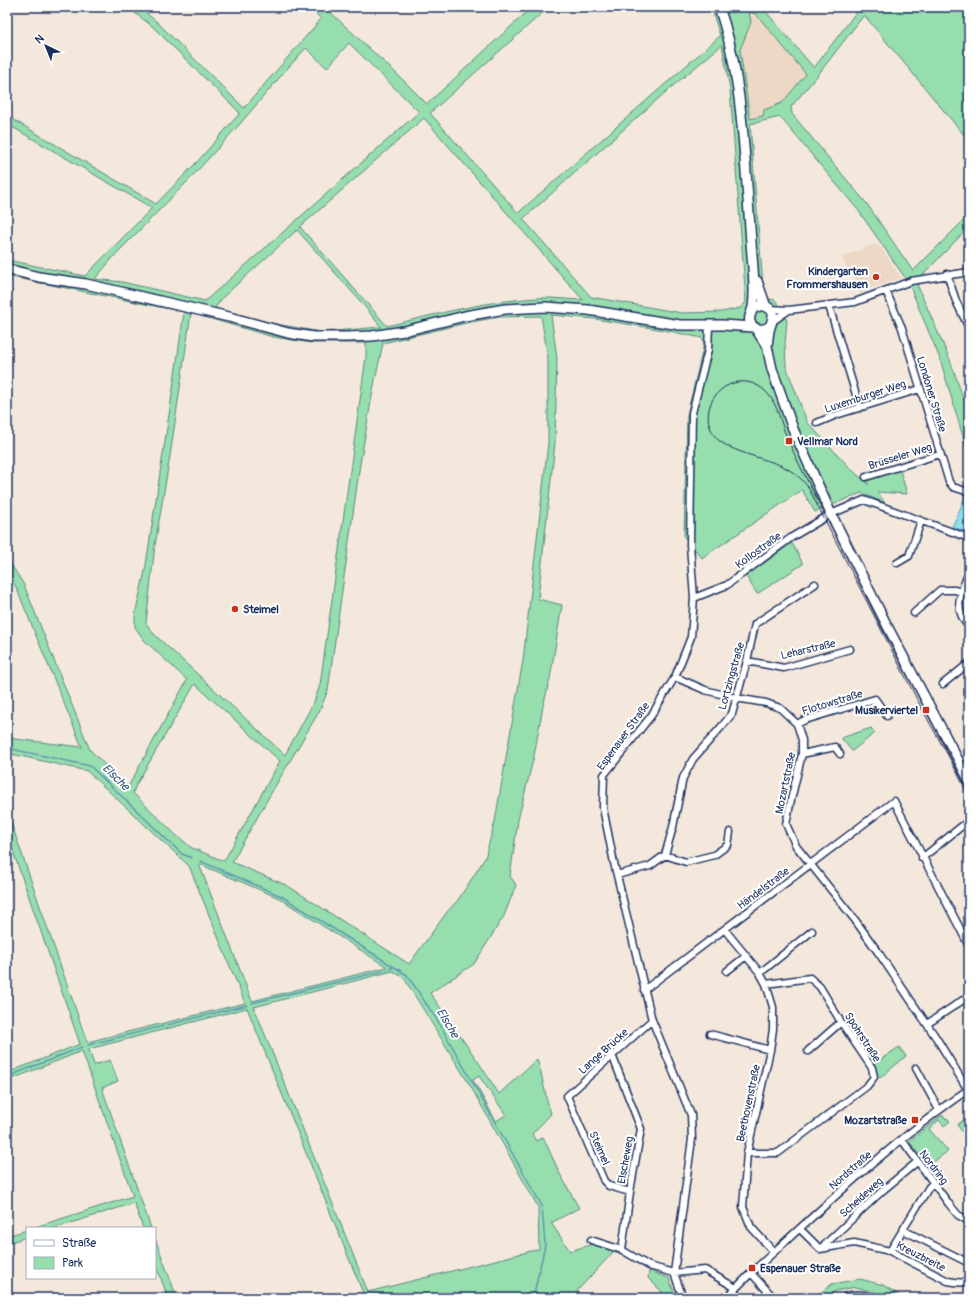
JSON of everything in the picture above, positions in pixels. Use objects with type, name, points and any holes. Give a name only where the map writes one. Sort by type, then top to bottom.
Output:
[{"type":"highway","points":[[848,1298],[866,1298]]},
{"type":"main road","points":[[718,7],[724,22],[734,62],[742,117],[754,272],[754,299],[750,320],[767,346],[772,369],[787,414],[831,514],[887,626],[969,781]]},
{"type":"main road","points":[[7,269],[39,277],[86,284],[229,317],[288,333],[313,337],[372,336],[404,331],[465,316],[499,310],[545,307],[588,310],[680,325],[723,325],[764,329],[771,323]]},
{"type":"main road","points":[[754,272],[768,308],[773,315],[767,346]]},
{"type":"main road","points":[[723,325],[741,318],[759,306],[768,308]]},
{"type":"street","points":[[768,308],[789,310],[855,302],[911,281],[947,274],[969,272]]},
{"type":"street","points":[[947,274],[956,301],[969,328]]},
{"type":"street","name":"Londoner Straße","points":[[886,291],[902,328],[949,482],[953,488],[969,492]]},
{"type":"street","points":[[829,306],[860,408]]},
{"type":"street","points":[[771,323],[789,310]]},
{"type":"street","name":"Espenauer Straße","points":[[682,1298],[674,1273],[692,1138],[691,1115],[652,1020],[617,875],[603,808],[604,775],[651,716],[675,677],[691,637],[694,598],[690,545],[692,413],[708,350],[709,326]]},
{"type":"street","name":"Luxemburger Weg","points":[[817,423],[836,415],[920,389]]},
{"type":"street","name":"Brüsseler Weg","points":[[866,477],[940,454]]},
{"type":"street","name":"Kollostraße","points":[[694,598],[727,584],[792,538],[831,514],[864,500],[969,538]]},
{"type":"street","points":[[897,563],[909,556],[921,521]]},
{"type":"street","points":[[969,572],[961,592],[959,609],[969,627]]},
{"type":"street","name":"Lortzingstraße","points":[[666,854],[683,778],[693,759],[732,714],[747,661],[755,624],[815,584]]},
{"type":"street","points":[[914,613],[940,590],[955,590],[961,592]]},
{"type":"street","name":"Leharstraße","points":[[747,661],[784,668],[850,649]]},
{"type":"street","points":[[943,684],[969,663]]},
{"type":"street","points":[[675,677],[705,690],[736,698],[766,703],[780,708],[797,724]]},
{"type":"street","name":"Flotowstraße","points":[[797,724],[805,720],[875,699],[887,716]]},
{"type":"street","name":"Mozartstraße","points":[[797,724],[802,740],[802,754],[786,824],[796,846],[855,920],[927,1024],[969,1090]]},
{"type":"street","points":[[802,754],[835,747],[840,754]]},
{"type":"street","name":"Händelstraße","points":[[644,990],[894,801],[922,858]]},
{"type":"street","points":[[967,822],[922,858],[969,946]]},
{"type":"street","points":[[617,875],[650,866],[666,854],[686,862],[714,855],[728,845],[730,832]]},
{"type":"street","name":"Beethovenstraße","points":[[725,930],[760,973],[766,984],[773,1007],[773,1029],[770,1050],[747,1153],[743,1207],[751,1227],[774,1252]]},
{"type":"street","points":[[760,973],[812,931]]},
{"type":"street","points":[[727,971],[746,956]]},
{"type":"street","name":"Spohrstraße","points":[[747,1153],[778,1153],[866,1086],[874,1077],[872,1068],[841,1022],[820,987],[810,978],[766,984]]},
{"type":"street","points":[[927,1024],[969,996]]},
{"type":"street","name":"Lange Brücke","points":[[567,1096],[652,1020]]},
{"type":"street","points":[[808,1051],[841,1022]]},
{"type":"street","points":[[710,1034],[770,1050]]},
{"type":"street","name":"Elscheweg","points":[[612,1055],[641,1129],[622,1250]]},
{"type":"street","points":[[916,1068],[939,1110]]},
{"type":"street","name":"Nordstraße","points":[[727,1298],[751,1273],[863,1171],[939,1110],[969,1090]]},
{"type":"street","name":"Steimel","points":[[567,1096],[604,1181],[609,1186],[630,1192]]},
{"type":"street","name":"Nordring","points":[[902,1140],[958,1215],[969,1221]]},
{"type":"street","name":"Scheideweg","points":[[820,1249],[882,1191],[917,1162]]},
{"type":"street","points":[[890,1251],[929,1187],[933,1183]]},
{"type":"street","points":[[800,1228],[820,1249]]},
{"type":"street","points":[[903,1230],[965,1261]]},
{"type":"street","points":[[591,1240],[622,1250],[649,1266],[674,1273],[705,1270],[736,1288]]},
{"type":"street","name":"Kreuzbreite","points":[[820,1249],[854,1243],[890,1251],[948,1281],[967,1283],[969,1281]]},
{"type":"street","points":[[751,1273],[774,1298]]},
{"type":"shaded area","points":[[749,12],[756,13],[806,74],[782,103],[765,110],[764,116],[750,119],[740,50],[751,22]]},
{"type":"shaded area","points":[[875,244],[881,247],[901,278],[869,289],[869,291],[860,294],[855,278],[848,270],[841,257]]},
{"type":"green space","points":[[127,7],[139,7],[157,22],[244,108],[321,19],[310,7],[336,7],[330,12],[427,104],[532,7],[549,7],[430,113],[518,213],[720,36],[711,7],[762,7],[814,68],[860,7],[969,7],[969,141],[864,15],[791,107],[792,114],[867,204],[913,271],[969,215],[969,227],[916,282],[950,360],[969,415],[969,457],[940,359],[908,282],[858,210],[780,117],[750,124],[764,298],[775,300],[783,310],[787,321],[785,343],[786,366],[807,422],[851,469],[869,485],[866,481],[900,470],[907,494],[877,492],[885,503],[861,493],[815,512],[802,490],[702,558],[684,537],[687,415],[704,344],[702,338],[664,330],[595,319],[551,315],[557,358],[555,443],[538,599],[562,605],[550,679],[543,706],[534,756],[518,820],[510,876],[516,885],[504,916],[474,964],[430,993],[499,1094],[537,1059],[551,1114],[532,1134],[536,1141],[543,1137],[560,1174],[579,1208],[551,1223],[570,1251],[593,1244],[615,1250],[577,1291],[582,1298],[345,1298],[363,1293],[247,1008],[89,1049],[94,1065],[110,1060],[118,1081],[102,1088],[151,1227],[143,1227],[134,1203],[58,1227],[35,1227],[133,1196],[82,1051],[7,1081],[7,1073],[80,1044],[7,834],[7,811],[87,1042],[245,1003],[189,866],[87,771],[7,753],[7,738],[82,747],[16,587],[7,573],[7,558],[24,585],[90,750],[128,787],[187,680],[144,640],[135,627],[135,615],[145,571],[184,312],[7,276],[7,260],[85,276],[152,208],[7,124],[7,116],[156,204],[197,162],[240,113],[152,26]],"holes":[[[749,12],[756,14],[806,74],[782,103],[764,110],[763,116],[750,119],[740,50],[751,22]],[[349,43],[419,112],[205,301],[122,282],[95,279],[116,254],[187,182],[306,48],[327,68]],[[722,45],[730,89],[746,302],[740,308],[722,312],[682,313],[591,297],[523,219],[668,90]],[[424,118],[583,300],[543,298],[499,302],[387,326],[300,227]],[[297,230],[361,302],[381,327],[321,332],[271,323],[215,308],[223,297]],[[191,313],[273,337],[311,343],[366,343],[366,357],[320,685],[314,702],[285,755],[154,634],[146,623],[155,545]],[[541,316],[548,358],[548,443],[523,660],[495,821],[485,858],[458,900],[447,912],[409,964],[288,886],[232,862],[320,710],[328,690],[360,464],[383,343],[466,323],[499,317]],[[195,684],[280,761],[224,861],[192,848],[176,835],[133,793],[136,785]],[[199,864],[279,898],[387,967],[252,1001]],[[393,971],[404,978],[471,1087],[538,1207],[539,1249],[368,1292],[254,1007]],[[479,1076],[506,1115],[496,1121],[473,1080]]]},
{"type":"green space","points":[[792,543],[803,564],[757,594],[746,576]]},
{"type":"green space","points":[[871,728],[875,733],[852,751],[841,738]]},
{"type":"green space","points":[[899,1047],[906,1056],[880,1078],[876,1075],[874,1064]]},
{"type":"green space","points":[[941,1116],[944,1116],[950,1121],[944,1126],[939,1120],[929,1129],[948,1151],[927,1167],[909,1141]]},
{"type":"green space","points":[[969,1116],[969,1136],[967,1138],[957,1125]]},
{"type":"green space","points":[[26,1230],[26,1237],[7,1243],[7,1236]]},
{"type":"green space","points":[[156,1241],[177,1298],[168,1298],[156,1265]]},
{"type":"green space","points":[[649,1271],[669,1278],[676,1298],[661,1298],[662,1292],[648,1278]]},
{"type":"green space","points":[[860,1279],[883,1285],[904,1298],[884,1298],[874,1292],[856,1287],[835,1291],[827,1298],[814,1298],[832,1284]]},
{"type":"water","points":[[967,493],[969,494],[969,533],[952,527]]},
{"type":"waterway","name":"Elsche","points":[[7,748],[90,766],[182,854],[192,858]]},
{"type":"waterway","name":"Elsche","points":[[200,861],[281,896],[407,975],[439,1023],[542,1206],[545,1245],[533,1298]]},
{"type":"waterway","points":[[252,1003],[394,967]]},
{"type":"waterway","points":[[88,1045],[247,1005]]},
{"type":"waterway","points":[[7,1077],[82,1047]]},
{"type":"tram line","points":[[969,791],[952,757],[931,721],[804,474],[784,430],[777,408],[768,394],[752,383],[741,382],[729,385],[720,391],[713,400],[709,411],[709,423],[714,435],[719,441],[735,450],[786,468],[803,481],[808,487],[923,711],[969,796]]},
{"type":"place","name":"Kindergarten Frommershausen","points":[[876,277]]},
{"type":"place","name":"Vellmar Nord","points":[[789,441]]},
{"type":"place","name":"Steimel","points":[[235,609]]},
{"type":"place","name":"Musikerviertel","points":[[926,710]]},
{"type":"place","name":"Mozartstraße","points":[[915,1120]]},
{"type":"place","name":"Espenauer Straße","points":[[752,1268]]}]
